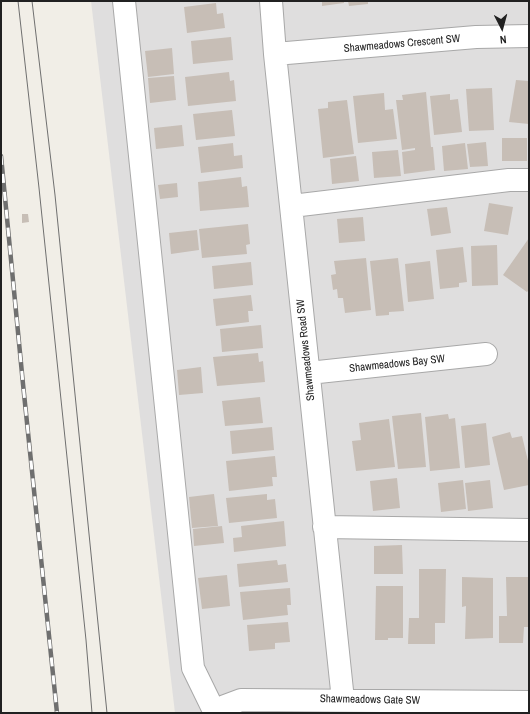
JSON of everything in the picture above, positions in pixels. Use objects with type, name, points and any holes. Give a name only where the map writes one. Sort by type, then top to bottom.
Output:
[{"type":"street","points":[[124,1],[193,668],[214,713]]},
{"type":"street","name":"Shawmeadows Road SW","points":[[271,1],[275,54],[292,206],[342,700]]},
{"type":"street","name":"Shawmeadows Crescent SW","points":[[275,54],[476,37],[529,36]]},
{"type":"street","points":[[292,206],[509,180],[529,180]]},
{"type":"street","name":"Shawmeadows Bay SW","points":[[309,373],[486,354]]},
{"type":"street","points":[[324,527],[529,530]]},
{"type":"street","name":"Shawmeadows Gate SW","points":[[214,713],[241,700],[529,702]]},
{"type":"shaded area","points":[[91,1],[529,1],[529,713],[175,713]]},
{"type":"building","points":[[322,1],[344,1],[344,3],[322,6]]},
{"type":"building","points":[[348,1],[368,1],[368,4],[349,6]]},
{"type":"building","points":[[216,3],[217,14],[223,13],[225,28],[187,33],[184,7]]},
{"type":"building","points":[[231,37],[233,60],[193,64],[191,41]]},
{"type":"building","points":[[172,48],[174,74],[148,77],[145,51]]},
{"type":"building","points":[[229,72],[230,81],[234,80],[236,101],[188,106],[185,77]]},
{"type":"building","points":[[174,76],[176,100],[150,103],[148,78]]},
{"type":"building","points":[[516,80],[529,81],[529,124],[509,122]]},
{"type":"building","points":[[492,88],[494,130],[469,131],[466,89]]},
{"type":"building","points":[[426,92],[431,147],[433,147],[435,170],[404,174],[402,152],[415,150],[415,148],[402,150],[396,100],[403,100],[402,95]]},
{"type":"building","points":[[384,93],[385,110],[393,109],[397,139],[358,143],[353,96]]},
{"type":"building","points":[[450,94],[450,100],[458,99],[462,132],[434,135],[430,96]]},
{"type":"building","points":[[347,100],[354,154],[323,158],[318,109],[328,108],[328,102]]},
{"type":"building","points":[[232,110],[235,136],[196,140],[193,114]]},
{"type":"building","points":[[182,125],[184,146],[156,149],[154,128]]},
{"type":"building","points":[[502,138],[527,138],[527,161],[502,161]]},
{"type":"building","points":[[486,142],[488,166],[470,167],[467,144]]},
{"type":"building","points":[[233,143],[234,156],[242,155],[243,168],[201,173],[198,147]]},
{"type":"building","points":[[465,143],[468,169],[444,171],[442,146]]},
{"type":"building","points":[[398,150],[401,176],[374,178],[372,152]]},
{"type":"building","points":[[356,156],[359,181],[332,184],[330,159]]},
{"type":"building","points":[[241,177],[242,187],[247,186],[249,207],[200,211],[198,182]]},
{"type":"building","points":[[177,183],[178,197],[160,199],[158,185]]},
{"type":"building","points":[[489,203],[513,207],[508,235],[484,231]]},
{"type":"building","points":[[447,207],[451,233],[431,236],[427,209]]},
{"type":"building","points":[[22,214],[28,214],[29,222],[22,223]]},
{"type":"building","points":[[363,217],[365,241],[339,243],[337,219]]},
{"type":"building","points":[[248,224],[250,244],[246,245],[247,254],[202,258],[199,229]]},
{"type":"building","points":[[197,230],[199,250],[171,254],[169,233]]},
{"type":"building","points":[[529,238],[529,290],[527,292],[503,275]]},
{"type":"building","points":[[497,245],[498,285],[472,286],[471,246]]},
{"type":"building","points":[[463,247],[467,282],[459,283],[459,287],[440,289],[436,250]]},
{"type":"building","points":[[366,258],[371,310],[345,313],[343,298],[338,298],[337,289],[333,290],[331,275],[336,274],[334,261]]},
{"type":"building","points":[[398,258],[404,311],[389,312],[389,315],[376,316],[370,261]]},
{"type":"building","points":[[430,261],[434,299],[408,302],[405,264]]},
{"type":"building","points":[[251,262],[253,285],[214,289],[212,266]]},
{"type":"building","points":[[251,295],[253,311],[248,311],[249,322],[216,326],[213,299]]},
{"type":"building","points":[[261,325],[263,348],[222,352],[220,329]]},
{"type":"building","points":[[258,353],[259,362],[263,361],[265,382],[217,386],[213,357]]},
{"type":"building","points":[[201,367],[203,393],[179,395],[177,370]]},
{"type":"building","points":[[260,397],[263,423],[225,426],[222,401]]},
{"type":"building","points":[[421,413],[426,467],[398,469],[392,416]]},
{"type":"building","points":[[448,414],[449,419],[455,418],[460,468],[430,471],[425,417]]},
{"type":"building","points":[[389,419],[395,467],[356,471],[352,441],[361,440],[359,423]]},
{"type":"building","points":[[486,423],[490,465],[465,468],[461,426]]},
{"type":"building","points":[[272,427],[274,450],[232,454],[230,431]]},
{"type":"building","points":[[510,432],[512,438],[522,436],[529,465],[529,485],[504,490],[492,437]]},
{"type":"building","points":[[275,456],[277,477],[272,477],[273,486],[229,491],[226,461]]},
{"type":"building","points":[[397,478],[400,508],[373,511],[370,481]]},
{"type":"building","points":[[463,480],[466,509],[441,512],[438,483]]},
{"type":"building","points":[[490,480],[493,508],[468,511],[465,483]]},
{"type":"building","points":[[214,494],[218,526],[192,528],[189,497]]},
{"type":"building","points":[[267,494],[267,500],[275,499],[277,518],[229,523],[226,498]]},
{"type":"building","points":[[284,521],[286,546],[234,552],[233,538],[242,537],[241,526]]},
{"type":"building","points":[[222,526],[224,543],[194,546],[193,529]]},
{"type":"building","points":[[402,545],[403,574],[374,574],[374,546]]},
{"type":"building","points":[[277,560],[278,565],[286,564],[288,582],[239,587],[237,564]]},
{"type":"building","points":[[419,569],[446,569],[445,623],[435,623],[435,644],[408,644],[409,618],[419,618]]},
{"type":"building","points":[[227,575],[230,606],[202,609],[198,578]]},
{"type":"building","points":[[462,577],[493,578],[493,638],[465,639],[466,606],[462,607]]},
{"type":"building","points":[[506,577],[529,577],[529,627],[524,627],[523,643],[499,643],[499,616],[507,616]]},
{"type":"building","points":[[376,586],[403,586],[403,638],[375,640]]},
{"type":"building","points":[[290,588],[291,605],[287,605],[288,615],[243,620],[240,592]]},
{"type":"building","points":[[288,622],[290,642],[275,643],[275,649],[249,651],[247,625]]},
{"type":"tram line","points":[[18,1],[86,640],[92,713]]},
{"type":"tram line","points":[[32,1],[55,195],[107,713]]},
{"type":"railway","points":[[1,156],[57,713]]}]
